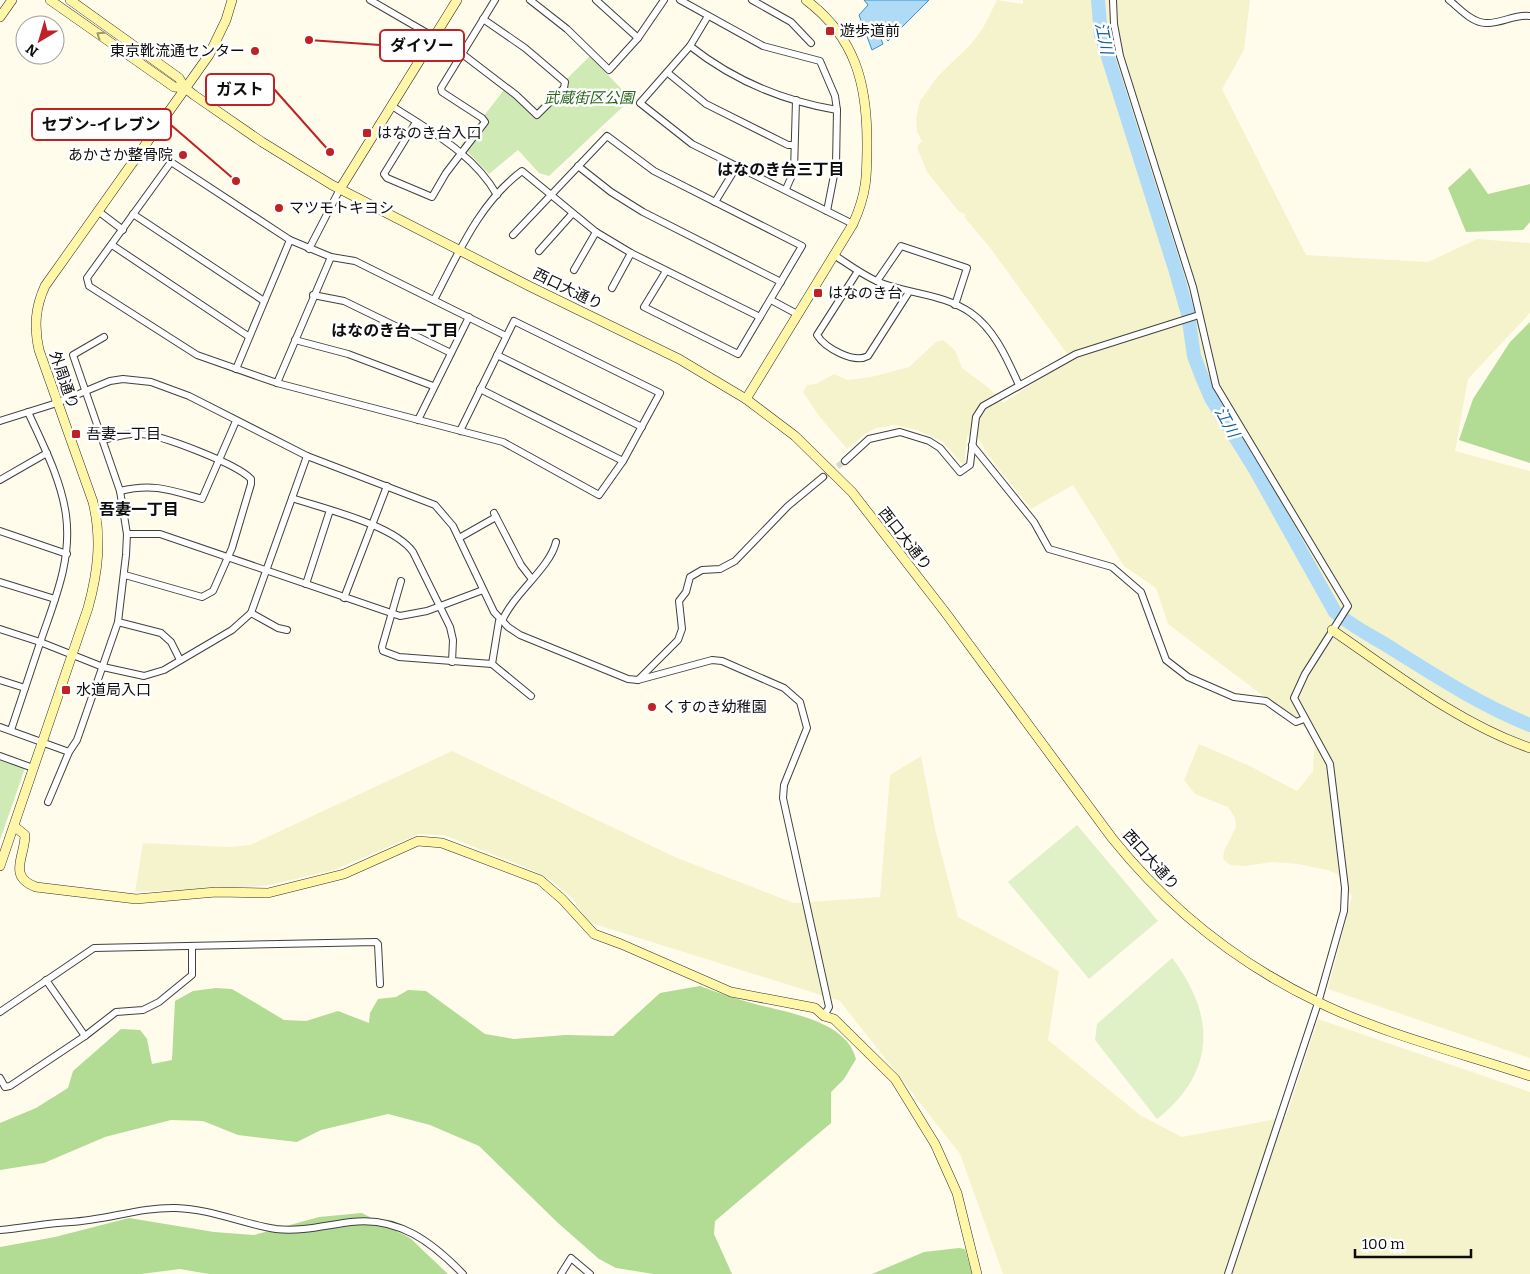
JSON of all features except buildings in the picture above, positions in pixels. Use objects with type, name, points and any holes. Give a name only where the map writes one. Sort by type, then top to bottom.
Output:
[{"type":"street","points":[[0,17],[12,0]]},
{"type":"street","name":"西口大通り","points":[[50,0],[174,86],[185,88]]},
{"type":"street","name":"西口大通り","points":[[70,0],[179,78],[185,88],[262,142],[340,189],[679,359],[746,399],[795,436],[852,492],[945,612],[1112,838],[1158,890],[1226,948],[1273,979],[1318,1002],[1380,1027],[1530,1076]]},
{"type":"street","name":"外周通り","points":[[0,866],[94,585],[98,552],[98,528],[93,502],[38,345],[35,329],[38,305],[45,286],[214,45],[226,20],[232,0]]},
{"type":"street","points":[[370,0],[434,37]]},
{"type":"street","points":[[309,249],[340,189],[457,0]]},
{"type":"street","points":[[416,122],[385,171],[387,178],[432,197],[446,173],[485,122],[482,118],[442,92],[441,88],[495,0]]},
{"type":"street","points":[[530,0],[567,29],[609,70],[638,38],[664,0]]},
{"type":"street","points":[[596,0],[638,38]]},
{"type":"street","points":[[680,0],[763,46],[820,60],[835,96],[837,110],[836,165],[827,211]]},
{"type":"street","points":[[692,7],[696,0]]},
{"type":"street","points":[[752,0],[791,22],[811,43]]},
{"type":"street","points":[[746,399],[852,224],[860,207],[868,180],[867,110],[862,83],[855,61],[844,40],[823,14],[806,0]]},
{"type":"street","points":[[1113,0],[1114,24],[1120,56],[1193,287],[1216,386],[1346,601],[1346,610],[1305,674],[1294,698],[1330,764],[1345,888],[1343,920],[1318,1002],[1228,1274]]},
{"type":"street","points":[[1449,0],[1467,15],[1487,24],[1519,15],[1530,16]]},
{"type":"street","points":[[708,16],[690,46],[640,103],[692,144],[786,189],[852,224]]},
{"type":"street","points":[[461,53],[516,95],[537,115],[564,88],[565,82],[548,66],[483,19]]},
{"type":"street","points":[[690,46],[707,59],[744,80],[796,100],[837,110]]},
{"type":"street","points":[[668,73],[706,104],[788,145],[794,145]]},
{"type":"street","points":[[786,189],[794,171],[796,100]]},
{"type":"street","points":[[392,106],[472,160],[487,176],[497,195]]},
{"type":"street","points":[[513,235],[607,136],[654,171],[802,246],[738,354],[644,307],[666,271]]},
{"type":"street","points":[[460,431],[514,321],[660,393],[623,461],[599,494],[503,442],[460,431],[277,383],[197,355],[89,286],[87,278],[169,164],[174,163],[290,240],[331,258],[356,261],[506,336]]},
{"type":"street","points":[[578,166],[611,192],[643,212],[781,282]]},
{"type":"street","points":[[715,202],[737,166]]},
{"type":"street","points":[[434,300],[473,226],[497,195],[522,171],[526,172],[550,196],[572,214],[596,232],[630,253],[760,317]]},
{"type":"street","points":[[98,212],[123,230]]},
{"type":"street","points":[[133,214],[264,301]]},
{"type":"street","points":[[539,251],[572,214]]},
{"type":"street","points":[[574,270],[596,232]]},
{"type":"street","points":[[236,369],[248,336],[290,240]]},
{"type":"street","points":[[112,245],[248,336]]},
{"type":"street","points":[[877,281],[901,246],[967,268],[955,305]]},
{"type":"street","points":[[612,288],[630,253]]},
{"type":"street","points":[[834,255],[877,281],[909,292],[952,302],[970,312],[989,331],[1002,350],[1019,385]]},
{"type":"street","points":[[277,383],[313,295],[331,258]]},
{"type":"street","points":[[858,270],[816,335],[842,354],[856,358],[868,356],[909,292]]},
{"type":"street","points":[[313,295],[344,301],[451,353]]},
{"type":"street","points":[[771,300],[797,314]]},
{"type":"street","points":[[845,461],[869,439],[887,433],[900,432],[916,435],[940,448],[960,472],[970,465],[976,417],[983,406],[1076,354],[1198,315]]},
{"type":"street","points":[[418,420],[433,386],[469,317]]},
{"type":"street","points":[[48,802],[69,752],[77,740],[118,622],[125,575],[127,534],[120,491],[73,355],[104,337]]},
{"type":"street","points":[[295,340],[348,354],[433,386]]},
{"type":"street","points":[[497,354],[642,427]]},
{"type":"street","points":[[0,421],[57,403],[110,382],[137,379],[188,396],[307,456],[435,505],[448,518],[494,612],[502,621],[520,634],[628,679],[638,680],[712,660],[722,661],[784,688],[800,702],[807,728],[784,785],[783,798],[829,1006],[824,1016]]},
{"type":"street","points":[[480,389],[623,461]]},
{"type":"street","points":[[11,730],[61,584],[66,554],[66,516],[61,494],[47,453],[28,412]]},
{"type":"street","points":[[120,491],[138,487],[159,486],[202,499],[236,421]]},
{"type":"street","points":[[103,440],[121,435],[142,434],[226,462],[248,476],[251,484],[216,588],[206,597],[125,575]]},
{"type":"street","points":[[972,445],[1034,522],[1049,549],[1072,558],[1112,568],[1141,592],[1166,660],[1188,677],[1234,697],[1266,701],[1294,721],[1304,719]]},
{"type":"street","points":[[0,480],[47,453]]},
{"type":"street","points":[[0,629],[40,642],[102,667],[144,676],[156,673],[180,660],[232,630],[252,613],[307,456]]},
{"type":"street","points":[[638,680],[678,640],[682,629],[679,601],[686,592],[690,577],[702,570],[720,569],[735,561],[788,506],[823,477]]},
{"type":"street","points":[[344,598],[386,486]]},
{"type":"street","points":[[292,498],[371,524],[395,535],[410,548],[440,606],[452,634],[452,662]]},
{"type":"street","points":[[306,584],[330,510]]},
{"type":"street","points":[[459,538],[495,515],[521,565],[531,578]]},
{"type":"street","points":[[0,531],[66,554]]},
{"type":"street","points":[[127,534],[160,534],[391,615],[413,616],[483,590]]},
{"type":"street","points":[[492,664],[499,624],[508,607],[551,556],[556,542]]},
{"type":"street","points":[[400,581],[382,648],[383,652],[399,657],[492,664],[530,696]]},
{"type":"street","points":[[0,582],[55,598]]},
{"type":"street","points":[[252,613],[278,628],[286,630]]},
{"type":"street","points":[[118,622],[161,634],[171,642],[180,660]]},
{"type":"street","points":[[1334,628],[1409,683],[1459,714],[1490,731],[1530,748]]},
{"type":"street","points":[[0,680],[25,688]]},
{"type":"street","points":[[0,727],[69,752]]},
{"type":"street","points":[[0,756],[33,768]]},
{"type":"street","points":[[14,826],[24,835],[19,871],[24,881],[30,885],[136,899],[216,892],[268,893],[354,871],[418,841],[442,843],[540,880],[562,899],[594,934],[622,944],[731,992],[810,1007],[824,1016],[834,1018],[895,1079],[909,1098],[952,1179],[977,1274]]},
{"type":"street","points":[[0,1012],[94,948],[376,942],[378,944],[380,984]]},
{"type":"street","points":[[0,1078],[5,1087],[10,1086],[85,1036],[116,1012],[143,1010],[159,1002],[192,976],[192,946]]},
{"type":"street","points":[[46,980],[85,1036]]},
{"type":"street","points":[[0,1230],[46,1226],[145,1209],[177,1208],[215,1213],[276,1229],[301,1230],[372,1220],[399,1226],[417,1234],[447,1257],[463,1274]]},
{"type":"street","points":[[561,1274],[571,1258],[590,1274]]},
{"type":"shaded area","points":[[997,0],[1023,4],[1023,0],[1250,0],[1244,50],[1222,89],[1306,255],[1428,262],[1477,239],[1530,243],[1530,313],[1468,379],[1455,451],[1530,471],[1530,1058],[1328,989],[1352,896],[1337,874],[1298,864],[1272,862],[1245,866],[1230,865],[1223,859],[1224,851],[1236,827],[1235,818],[1228,807],[1195,794],[1184,780],[1199,744],[1250,766],[1297,791],[1313,771],[1315,735],[1168,624],[1156,588],[1124,566],[1073,485],[1031,509],[989,456],[978,438],[967,435],[964,466],[942,441],[917,430],[895,425],[876,428],[865,434],[847,449],[819,416],[803,392],[807,385],[816,384],[834,374],[847,380],[871,377],[909,367],[936,342],[943,340],[955,350],[962,368],[989,388],[1003,403],[1071,359],[991,249],[964,217],[966,216],[962,212],[960,213],[927,172],[917,147],[922,141],[917,132],[916,118],[920,101],[938,76],[971,44],[983,28]]},
{"type":"shaded area","points":[[452,751],[675,857],[794,903],[880,897],[890,775],[921,756],[936,833],[958,917],[1059,971],[1048,1040],[1140,1115],[1182,1137],[1286,1117],[1318,1019],[1530,1092],[1530,1274],[1003,1274],[960,1154],[840,1001],[588,922],[573,899],[552,881],[535,871],[444,835],[419,834],[334,870],[265,886],[135,892],[143,843],[228,847],[250,845]]},
{"type":"green space","name":"武蔵街区公園","points":[[590,56],[631,99],[549,176],[539,173],[518,150],[489,174],[461,145],[504,90],[508,89],[532,113]]},
{"type":"green space","points":[[1470,168],[1488,194],[1530,184],[1530,222],[1523,230],[1466,232],[1448,188]]},
{"type":"green space","points":[[1530,322],[1530,463],[1459,440],[1473,399],[1510,342]]},
{"type":"green space","points":[[0,759],[25,768],[0,840]]},
{"type":"green space","points":[[1077,825],[1158,921],[1089,979],[1008,882]]},
{"type":"green space","points":[[1172,958],[1186,979],[1197,1001],[1202,1022],[1203,1043],[1199,1063],[1190,1082],[1176,1101],[1157,1119],[1095,1040],[1097,1024]]},
{"type":"green space","points":[[700,986],[741,1000],[814,1020],[840,1035],[850,1046],[856,1059],[844,1079],[831,1092],[831,1123],[715,1221],[714,1234],[732,1274],[654,1274],[616,1268],[599,1259],[558,1223],[479,1146],[430,1125],[388,1114],[321,1130],[297,1142],[238,1135],[203,1121],[171,1120],[105,1137],[44,1163],[0,1170],[0,1123],[36,1108],[68,1088],[73,1071],[121,1029],[140,1030],[147,1039],[152,1064],[172,1060],[175,1001],[193,991],[216,988],[232,989],[284,1020],[306,1021],[338,1011],[369,1023],[370,1013],[378,999],[396,997],[408,990],[426,991],[485,1034],[514,1039],[565,1035],[613,1036],[660,993]]},
{"type":"green space","points":[[362,1213],[410,1238],[448,1274],[209,1274],[180,1269],[141,1274],[0,1274],[0,1247],[55,1237],[129,1218],[214,1232],[254,1235],[319,1217]]},
{"type":"green space","points":[[965,1249],[972,1274],[872,1274],[924,1252]]},
{"type":"water","points":[[864,0],[929,0],[888,41],[885,37],[881,39],[883,44],[872,50],[859,15],[868,5]]},
{"type":"waterway","name":"江川","points":[[1098,0],[1101,35],[1176,272],[1188,314],[1194,356],[1202,377],[1211,398],[1255,469],[1335,612],[1463,692],[1496,710],[1530,725]]},
{"type":"tunnel","points":[[823,477],[845,461]]},
{"type":"place","name":"遊歩道前","points":[[830,31]]},
{"type":"place","name":"ダイソー","points":[[309,40]]},
{"type":"place","name":"東京靴流通センター","points":[[255,51]]},
{"type":"place","name":"はなのき台入口","points":[[367,133]]},
{"type":"place","name":"ガスト","points":[[330,152]]},
{"type":"place","name":"あかさか整骨院","points":[[183,155]]},
{"type":"place","name":"セブン-イレブン","points":[[236,181]]},
{"type":"place","name":"マツモトキヨシ","points":[[279,208]]},
{"type":"place","name":"はなのき台","points":[[818,293]]},
{"type":"place","name":"吾妻一丁目","points":[[76,434]]},
{"type":"place","name":"水道局入口","points":[[66,690]]},
{"type":"place","name":"くすのき幼稚園","points":[[652,707]]},
{"type":"district","name":"はなのき台三丁目","points":[[781,169]]},
{"type":"district","name":"はなのき台一丁目","points":[[395,330]]},
{"type":"district","name":"吾妻一丁目","points":[[139,509]]}]
